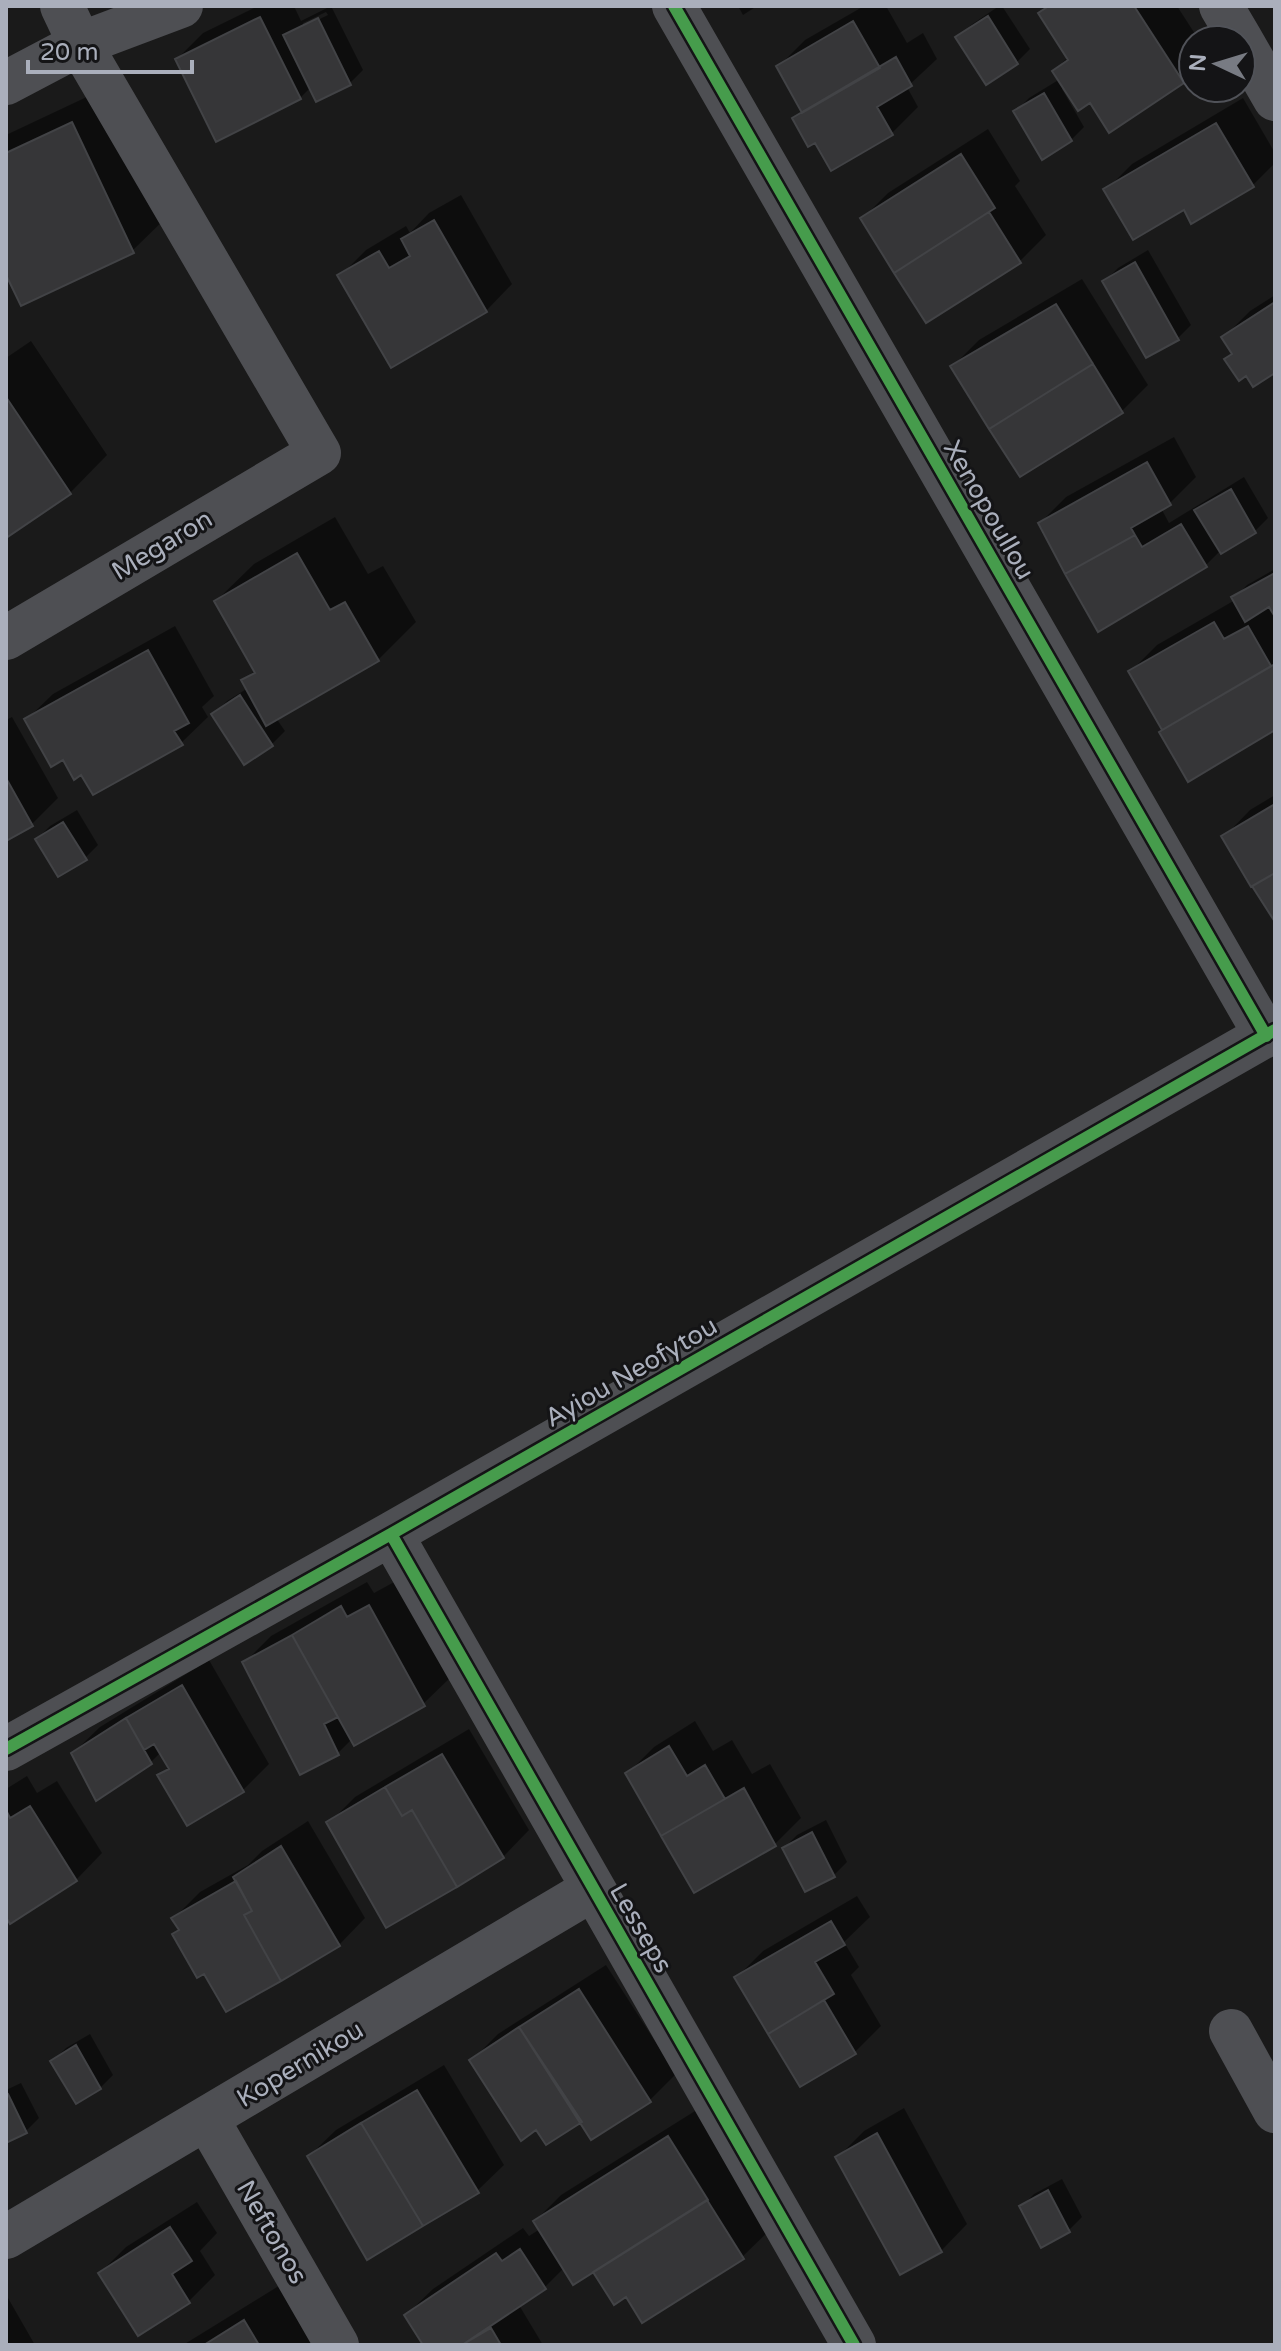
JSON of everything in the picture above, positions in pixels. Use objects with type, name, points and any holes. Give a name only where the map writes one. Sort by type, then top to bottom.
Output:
[{"type":"street","points":[[6,83],[71,25],[181,6]]},
{"type":"street","name":"Xenopoullou","points":[[674,6],[1270,1033]]},
{"type":"street","points":[[1221,6],[1232,24]]},
{"type":"street","name":"Megaron","points":[[6,638],[319,453],[71,25]]},
{"type":"street","points":[[1257,68],[1275,99]]},
{"type":"street","name":"Ayiou Neofytou","points":[[6,1749],[391,1534],[1270,1033]]},
{"type":"street","name":"Lesseps","points":[[391,1534],[854,2345]]},
{"type":"street","name":"Kopernikou","points":[[6,2237],[593,1889]]},
{"type":"street","points":[[1231,2031],[1275,2111]]},
{"type":"street","name":"Neftonos","points":[[207,2119],[337,2345]]},
{"type":"building","points":[[1049,6],[1134,6],[1177,72],[1177,88],[1109,133],[1090,103],[1078,111],[1052,71],[1068,60],[1038,13]]},
{"type":"building","points":[[988,16],[1018,64],[986,85],[955,37]]},
{"type":"building","points":[[260,17],[301,99],[216,142],[175,59]]},
{"type":"building","points":[[318,18],[351,85],[316,102],[283,35]]},
{"type":"building","points":[[853,21],[880,68],[802,113],[776,66]]},
{"type":"building","points":[[896,57],[912,86],[877,107],[893,135],[831,171],[815,143],[808,147],[792,118]]},
{"type":"building","points":[[1044,93],[1072,141],[1042,160],[1013,111]]},
{"type":"building","points":[[72,122],[134,253],[21,306],[6,275],[6,153]]},
{"type":"building","points":[[1216,123],[1254,187],[1191,224],[1184,210],[1133,240],[1103,189]]},
{"type":"building","points":[[961,154],[995,208],[894,273],[860,218]]},
{"type":"building","points":[[989,212],[1021,263],[926,323],[894,273]]},
{"type":"building","points":[[434,220],[487,312],[391,368],[337,275],[379,251],[389,268],[410,256],[401,239]]},
{"type":"building","points":[[1135,262],[1179,340],[1146,358],[1102,281]]},
{"type":"building","points":[[1275,302],[1275,373],[1253,387],[1246,376],[1239,381],[1224,359],[1232,354],[1221,337]]},
{"type":"building","points":[[1056,304],[1093,364],[989,429],[950,366]]},
{"type":"building","points":[[1093,364],[1123,413],[1020,477],[989,429]]},
{"type":"building","points":[[6,397],[71,494],[6,538]]},
{"type":"building","points":[[1147,462],[1171,505],[1131,528],[1135,535],[1065,574],[1038,523]]},
{"type":"building","points":[[1231,489],[1256,533],[1221,554],[1194,510]]},
{"type":"building","points":[[1181,524],[1207,567],[1098,632],[1065,574],[1135,535],[1142,547]]},
{"type":"building","points":[[297,553],[330,610],[345,602],[379,661],[266,726],[241,680],[255,673],[214,601]]},
{"type":"building","points":[[1275,573],[1275,617],[1269,607],[1245,622],[1231,597]]},
{"type":"building","points":[[1214,622],[1224,639],[1248,626],[1271,666],[1162,730],[1128,671]]},
{"type":"building","points":[[148,650],[189,723],[174,731],[183,745],[93,795],[81,775],[74,780],[63,760],[51,767],[24,719]]},
{"type":"building","points":[[1275,664],[1275,730],[1188,782],[1159,732]]},
{"type":"building","points":[[240,695],[273,746],[244,765],[211,714]]},
{"type":"building","points":[[6,778],[33,826],[6,841]]},
{"type":"building","points":[[1275,804],[1275,873],[1251,887],[1221,836]]},
{"type":"building","points":[[63,822],[87,860],[58,877],[35,839]]},
{"type":"building","points":[[1275,873],[1275,922],[1252,886]]},
{"type":"building","points":[[369,1605],[425,1706],[354,1746],[292,1635],[341,1606],[347,1617]]},
{"type":"building","points":[[292,1635],[338,1717],[324,1724],[339,1755],[300,1775],[242,1662]]},
{"type":"building","points":[[182,1685],[244,1792],[187,1826],[157,1775],[169,1769],[154,1744],[144,1750],[126,1718]]},
{"type":"building","points":[[126,1718],[152,1764],[96,1801],[71,1753]]},
{"type":"building","points":[[669,1746],[687,1776],[705,1765],[725,1799],[661,1836],[625,1773]]},
{"type":"building","points":[[442,1754],[504,1858],[457,1887],[412,1810],[402,1816],[385,1787]]},
{"type":"building","points":[[385,1787],[402,1816],[412,1810],[457,1887],[386,1928],[326,1822]]},
{"type":"building","points":[[744,1788],[776,1846],[694,1893],[661,1836]]},
{"type":"building","points":[[30,1806],[77,1881],[10,1924],[6,1917],[6,1810],[10,1818]]},
{"type":"building","points":[[812,1832],[835,1877],[805,1892],[782,1848]]},
{"type":"building","points":[[281,1846],[340,1946],[281,1981],[244,1915],[252,1911],[233,1877]]},
{"type":"building","points":[[236,1881],[252,1911],[244,1915],[281,1981],[226,2012],[204,1974],[197,1978],[172,1934],[179,1930],[171,1918]]},
{"type":"building","points":[[831,1921],[845,1945],[815,1962],[834,1994],[768,2034],[734,1977]]},
{"type":"building","points":[[579,1989],[651,2102],[591,2140],[519,2027]]},
{"type":"building","points":[[824,2000],[856,2054],[800,2087],[768,2034]]},
{"type":"building","points":[[519,2027],[582,2122],[546,2145],[536,2130],[521,2141],[469,2060]]},
{"type":"building","points":[[76,2045],[101,2089],[76,2104],[50,2061]]},
{"type":"building","points":[[417,2090],[479,2193],[423,2226],[361,2123]]},
{"type":"building","points":[[6,2095],[27,2133],[6,2143]]},
{"type":"building","points":[[361,2123],[423,2226],[367,2260],[307,2156]]},
{"type":"building","points":[[877,2133],[942,2252],[900,2275],[835,2157]]},
{"type":"building","points":[[668,2136],[708,2200],[573,2285],[533,2221]]},
{"type":"building","points":[[1048,2190],[1070,2232],[1041,2248],[1019,2206]]},
{"type":"building","points":[[707,2200],[744,2259],[642,2323],[626,2297],[614,2305],[593,2272]]},
{"type":"building","points":[[170,2227],[192,2261],[172,2274],[190,2303],[138,2336],[98,2273]]},
{"type":"building","points":[[520,2249],[546,2289],[462,2345],[423,2345],[404,2315],[496,2253],[502,2261]]},
{"type":"building","points":[[244,2320],[259,2345],[204,2345]]},
{"type":"building","points":[[491,2328],[501,2345],[462,2345]]},
{"type":"cycle path","points":[[674,6],[1266,1036]]},
{"type":"cycle path","points":[[6,1749],[391,1534],[1275,1030]]},
{"type":"cycle path","points":[[391,1534],[854,2345]]}]
